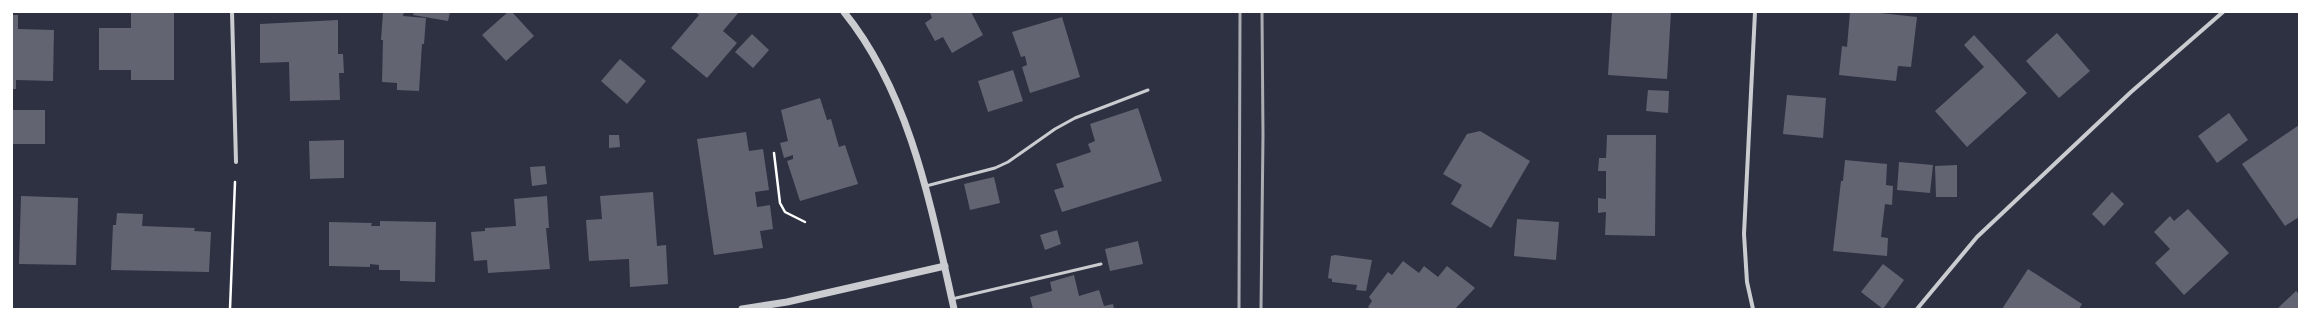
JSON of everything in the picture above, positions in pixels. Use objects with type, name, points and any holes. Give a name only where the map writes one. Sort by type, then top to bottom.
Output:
[{"type":"street","points":[[232,12],[236,162]]},
{"type":"street","points":[[844,12],[870,47],[886,78],[914,151],[945,266],[954,309]]},
{"type":"street","points":[[1753,309],[1747,282],[1744,234],[1755,12]]},
{"type":"street","points":[[1917,309],[1977,237],[2131,92],[2223,12]]},
{"type":"street","points":[[742,309],[787,302],[945,266]]},
{"type":"lane","points":[[924,187],[995,168],[1020,154],[1055,129],[1075,118],[1148,90]]},
{"type":"lane","points":[[952,299],[1101,264]]},
{"type":"path","points":[[774,152],[780,203],[785,212],[805,222]]},
{"type":"path","points":[[230,309],[236,162]]},
{"type":"building","points":[[131,12],[174,12],[174,80],[131,80],[131,70],[99,70],[99,28],[131,28]]},
{"type":"building","points":[[383,12],[404,12],[403,16],[426,18],[424,44],[422,44],[419,91],[397,90],[397,83],[382,82],[383,40],[381,40]]},
{"type":"building","points":[[414,12],[450,12],[448,21],[413,15]]},
{"type":"building","points":[[508,12],[512,12],[534,36],[506,61],[482,35]]},
{"type":"building","points":[[695,12],[739,12],[723,31],[737,43],[707,78],[671,48],[699,15]]},
{"type":"building","points":[[971,12],[983,35],[952,53],[943,37],[935,41],[925,23],[932,18],[930,13]]},
{"type":"building","points":[[1612,12],[1671,12],[1667,79],[1608,75]]},
{"type":"building","points":[[1850,12],[1871,12],[1917,17],[1911,67],[1898,66],[1896,81],[1839,75],[1842,46],[1847,47]]},
{"type":"building","points":[[12,15],[18,15],[18,29],[54,30],[53,81],[16,80],[16,89],[12,89]]},
{"type":"building","points":[[1062,17],[1080,77],[1030,93],[1022,67],[1027,65],[1025,56],[1021,57],[1012,32]]},
{"type":"building","points":[[338,20],[338,54],[343,54],[344,73],[339,73],[340,100],[290,101],[289,62],[260,63],[260,24]]},
{"type":"building","points":[[2057,33],[2090,71],[2059,98],[2026,61]]},
{"type":"building","points":[[752,34],[769,50],[753,68],[735,52]]},
{"type":"building","points":[[1974,35],[2027,93],[1967,147],[1935,111],[1984,67],[1964,45]]},
{"type":"building","points":[[620,59],[646,81],[627,104],[601,81]]},
{"type":"building","points":[[1013,70],[1023,101],[988,112],[978,81]]},
{"type":"building","points":[[1648,90],[1669,91],[1668,113],[1646,111]]},
{"type":"building","points":[[1787,95],[1826,98],[1823,138],[1783,134]]},
{"type":"building","points":[[820,98],[827,120],[831,119],[839,147],[845,145],[858,184],[800,201],[787,161],[793,159],[793,155],[784,158],[780,143],[788,141],[781,110]]},
{"type":"building","points":[[1138,108],[1162,181],[1062,212],[1054,190],[1064,187],[1056,164],[1091,152],[1088,144],[1095,141],[1090,124]]},
{"type":"building","points":[[13,110],[45,110],[45,144],[13,144]]},
{"type":"building","points":[[2229,113],[2248,140],[2217,163],[2198,136]]},
{"type":"building","points":[[2299,125],[2299,217],[2285,226],[2242,164]]},
{"type":"building","points":[[1480,131],[1530,161],[1491,228],[1451,204],[1462,185],[1443,174],[1467,134]]},
{"type":"building","points":[[746,132],[749,151],[763,149],[769,190],[755,192],[757,207],[770,205],[773,229],[760,231],[763,248],[714,255],[697,139]]},
{"type":"building","points":[[609,135],[619,135],[620,147],[609,148]]},
{"type":"building","points":[[1607,135],[1656,135],[1655,236],[1605,235],[1606,212],[1598,213],[1598,198],[1606,199],[1606,171],[1598,171],[1599,158],[1606,158]]},
{"type":"building","points":[[344,140],[344,178],[310,179],[309,141]]},
{"type":"building","points":[[1845,160],[1887,164],[1886,185],[1893,186],[1892,205],[1885,204],[1881,237],[1888,238],[1887,256],[1833,251],[1841,181],[1843,181]]},
{"type":"building","points":[[1899,162],[1933,165],[1930,193],[1897,190]]},
{"type":"building","points":[[1957,165],[1957,197],[1936,197],[1935,166]]},
{"type":"building","points":[[545,166],[547,184],[532,186],[530,167]]},
{"type":"building","points":[[994,177],[1000,203],[970,210],[964,184]]},
{"type":"building","points":[[653,192],[657,246],[666,245],[668,284],[630,287],[629,259],[589,261],[586,220],[602,219],[600,196]]},
{"type":"building","points":[[2112,192],[2124,204],[2104,226],[2092,214]]},
{"type":"building","points":[[21,196],[78,198],[76,265],[19,264]]},
{"type":"building","points":[[547,196],[549,228],[546,228],[550,269],[488,273],[487,260],[474,261],[471,232],[485,231],[485,228],[516,226],[514,199]]},
{"type":"building","points":[[2188,209],[2229,253],[2184,295],[2155,263],[2170,249],[2154,232],[2170,216],[2174,221]]},
{"type":"building","points":[[117,213],[143,214],[142,226],[195,228],[194,231],[211,232],[209,272],[111,270],[113,225],[116,225]]},
{"type":"building","points":[[1517,219],[1559,222],[1556,260],[1514,256]]},
{"type":"building","points":[[380,221],[436,222],[435,282],[400,281],[400,270],[379,270],[379,265],[370,264],[370,267],[329,266],[329,222],[372,223],[371,226],[380,226]]},
{"type":"building","points":[[1057,230],[1061,244],[1045,250],[1040,235]]},
{"type":"building","points":[[1138,241],[1143,264],[1110,271],[1105,249]]},
{"type":"building","points":[[1335,255],[1372,260],[1366,291],[1356,290],[1357,285],[1332,282],[1332,279],[1328,278],[1331,256]]},
{"type":"building","points":[[1403,261],[1419,273],[1424,266],[1438,277],[1447,266],[1475,288],[1455,309],[1371,309],[1368,307],[1372,301],[1369,297],[1388,272],[1392,275]]},
{"type":"building","points":[[1883,264],[1904,280],[1883,309],[1861,292]]},
{"type":"building","points":[[2028,269],[2082,304],[2079,309],[2002,309]]},
{"type":"building","points":[[1074,275],[1079,296],[1099,290],[1104,306],[1113,304],[1114,309],[1033,309],[1030,297],[1052,291],[1050,282]]},
{"type":"building","points":[[2296,291],[2299,294],[2299,309],[2277,309]]},
{"type":"railway","points":[[1239,309],[1240,12]]},
{"type":"railway","points":[[1261,309],[1263,135],[1262,12]]}]
